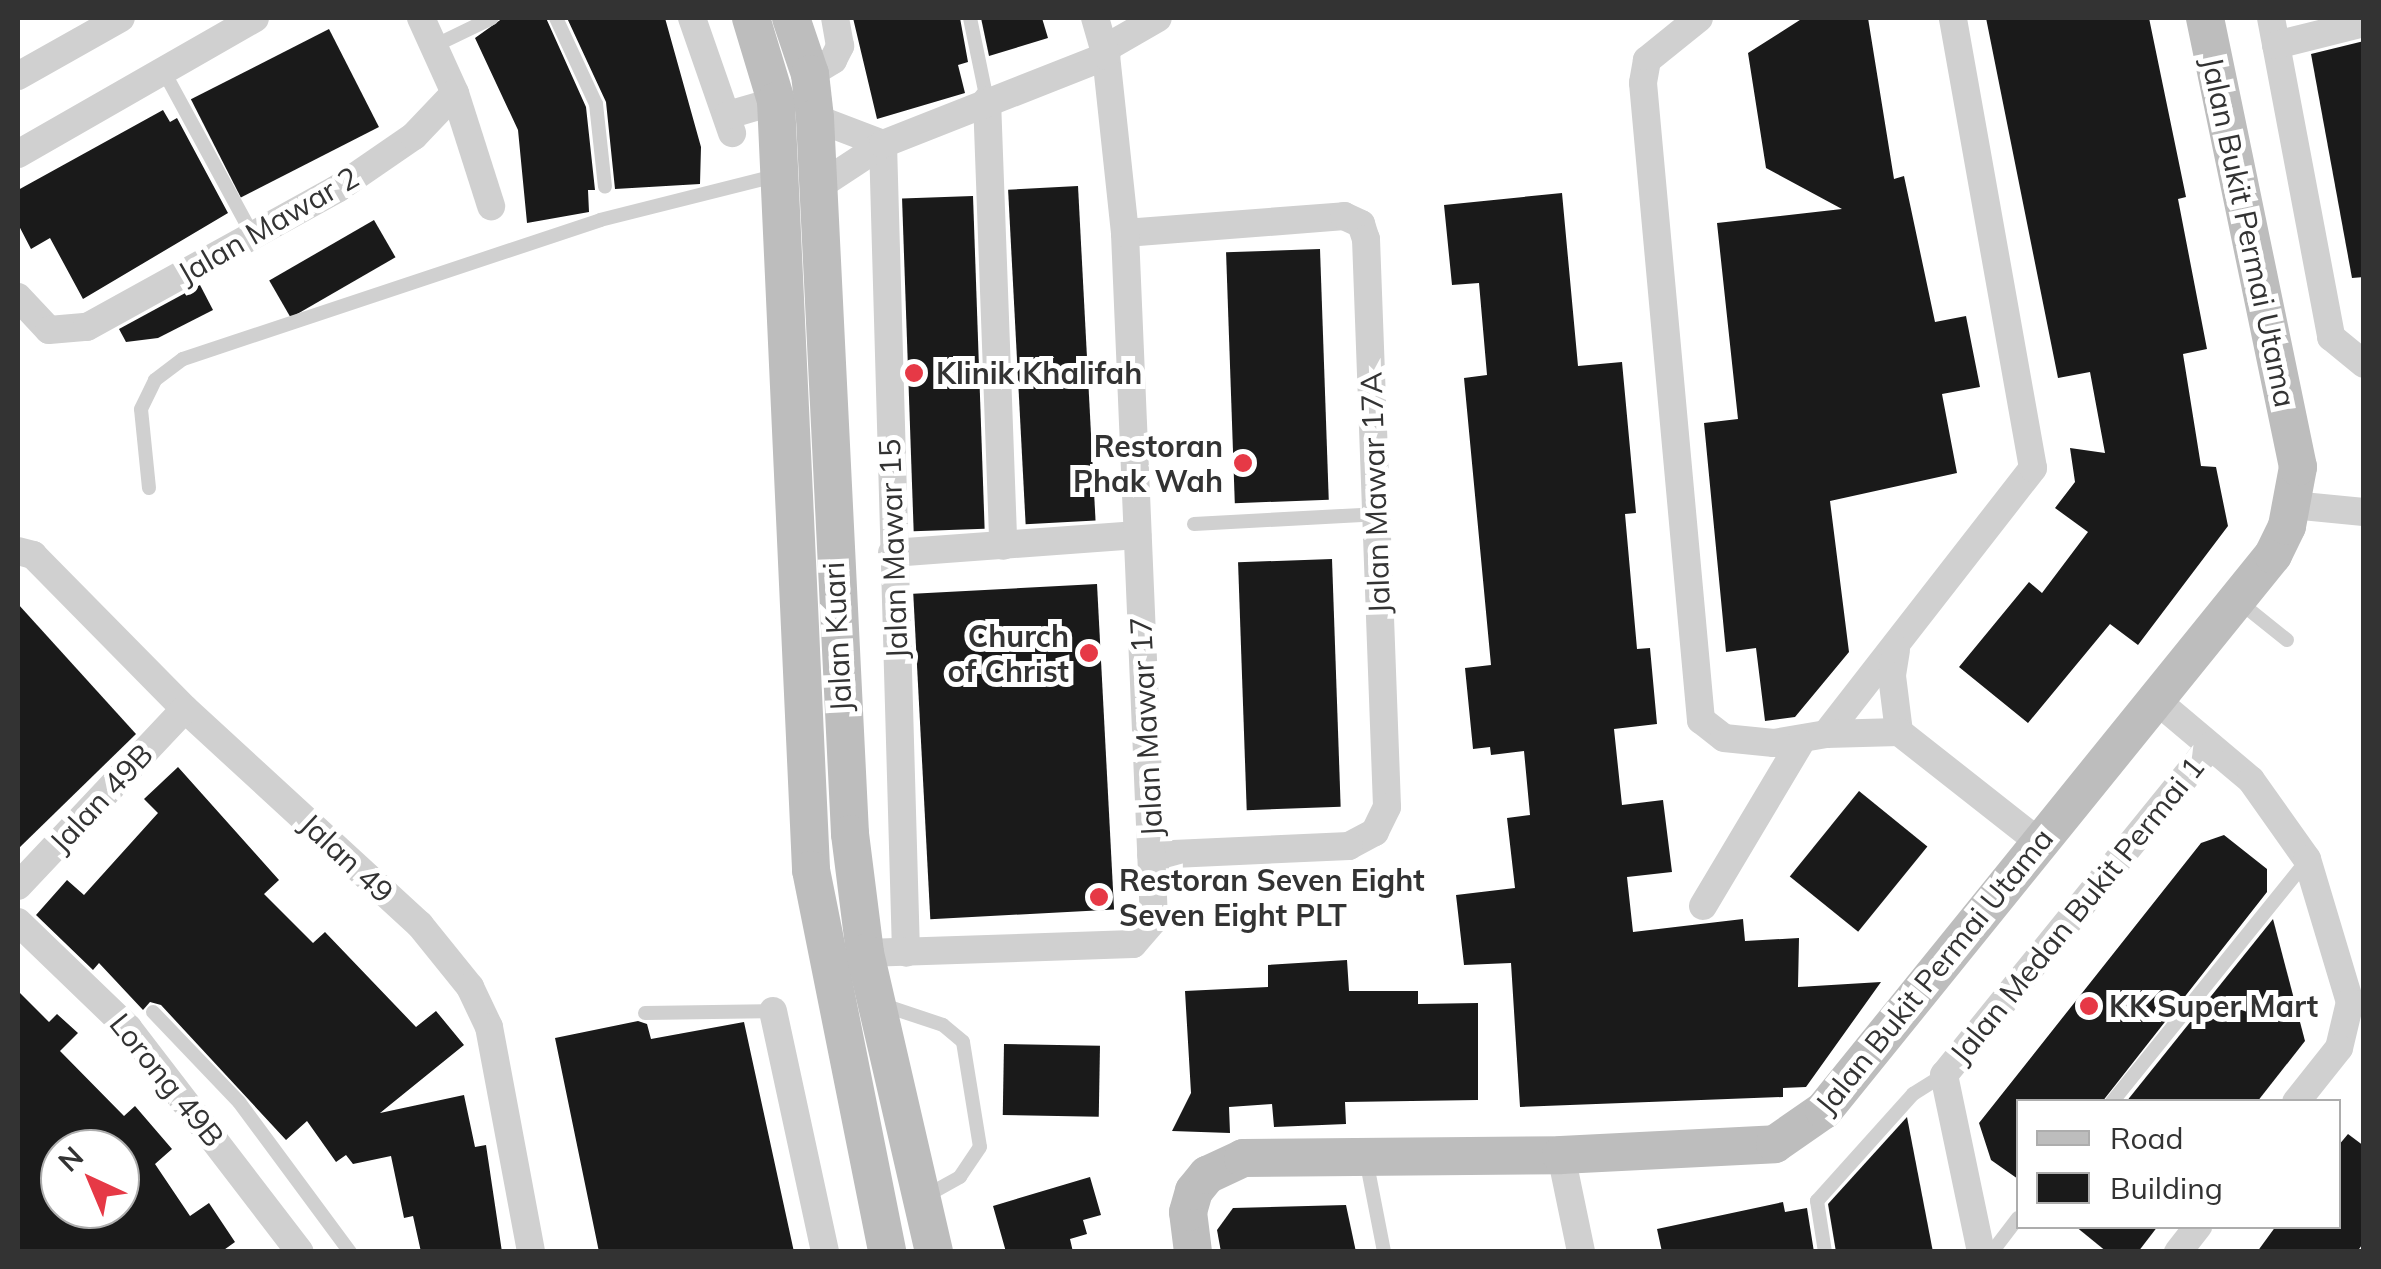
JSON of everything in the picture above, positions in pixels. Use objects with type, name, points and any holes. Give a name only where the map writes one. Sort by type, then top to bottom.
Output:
[{"type":"street","points":[[18,76],[121,18]]},
{"type":"street","points":[[18,154],[256,18]]},
{"type":"street","points":[[421,18],[455,93],[491,206]]},
{"type":"street","points":[[692,18],[730,124],[776,101]]},
{"type":"street","name":"Jalan Kuari","points":[[752,18],[776,101],[810,870],[887,1252]]},
{"type":"street","name":"Jalan Kuari","points":[[791,18],[810,74],[815,118],[844,773],[865,954],[934,1252]]},
{"type":"street","points":[[810,74],[833,60],[840,46],[835,18]]},
{"type":"street","points":[[1095,18],[1105,52]]},
{"type":"street","points":[[816,188],[883,144],[1105,52],[1158,18]]},
{"type":"street","points":[[1699,18],[1646,60],[1642,83],[1701,720],[1724,738],[1813,739],[1898,732],[2039,842]]},
{"type":"street","points":[[1703,906],[1813,739],[1897,646],[2032,468],[1953,18]]},
{"type":"street","name":"Jalan Bukit Permai Utama","points":[[2183,18],[2278,472],[2292,505]]},
{"type":"street","name":"Jalan Bukit Permai Utama","points":[[1193,1252],[1188,1212],[1194,1192],[1222,1166],[1242,1158],[1561,1155],[1774,1144],[1802,1130],[2156,700],[2273,555],[2292,505],[2298,467],[2204,18]]},
{"type":"street","points":[[2364,22],[2274,31],[2331,337],[2364,364]]},
{"type":"street","name":"Jalan Mawar 17","points":[[865,954],[1133,944],[1154,920],[1125,233],[1105,52]]},
{"type":"street","name":"Jalan Mawar 2","points":[[18,297],[50,330],[87,326],[254,236],[414,136],[455,93]]},
{"type":"street","points":[[987,100],[1003,546]]},
{"type":"street","points":[[815,118],[883,144]]},
{"type":"street","name":"Jalan Mawar 15","points":[[883,144],[906,954]]},
{"type":"street","name":"Jalan Mawar 17A","points":[[1125,233],[1344,216],[1361,224],[1376,514],[1387,807],[1375,832],[1349,846],[1151,855]]},
{"type":"street","points":[[2292,505],[2364,512]]},
{"type":"street","points":[[892,553],[1137,535]]},
{"type":"street","name":"Jalan 49","points":[[18,551],[33,555],[186,709],[420,925],[470,987],[490,1027],[532,1252]]},
{"type":"street","points":[[1897,646],[1892,676],[1898,732]]},
{"type":"street","points":[[2156,700],[2280,814],[2307,859],[2357,1014],[2338,1048],[2298,1099]]},
{"type":"street","name":"Jalan 49B","points":[[18,886],[186,709]]},
{"type":"street","name":"Jalan Medan Bukit Permai 1","points":[[1944,1075],[2210,746]]},
{"type":"street","name":"Lorong 49B","points":[[18,922],[140,1042],[300,1252]]},
{"type":"street","points":[[774,1010],[826,1252]]},
{"type":"street","points":[[1944,1075],[1981,1252]]},
{"type":"street","points":[[1561,1155],[1582,1252]]},
{"type":"street","points":[[2178,1252],[2196,1229]]},
{"type":"lane","points":[[434,46],[492,18]]},
{"type":"lane","points":[[556,18],[596,104],[605,187]]},
{"type":"lane","points":[[970,18],[987,100]]},
{"type":"lane","points":[[163,70],[254,236]]},
{"type":"lane","points":[[149,488],[141,409],[154,380],[183,359],[600,220],[781,175]]},
{"type":"lane","points":[[1194,524],[1376,514]]},
{"type":"lane","points":[[2237,600],[2287,640]]},
{"type":"lane","points":[[2114,1099],[2307,859]]},
{"type":"lane","points":[[877,1004],[943,1025],[963,1042],[980,1146],[960,1177],[923,1198]]},
{"type":"lane","points":[[645,1013],[774,1010]]},
{"type":"lane","name":"Lorong 49B","points":[[153,1012],[239,1102],[350,1252]]},
{"type":"lane","points":[[1824,1252],[1817,1201],[1913,1094],[1944,1075]]},
{"type":"lane","points":[[1364,1154],[1384,1252]]},
{"type":"lane","points":[[1992,1252],[2016,1221]]},
{"type":"building","points":[[503,18],[546,18],[586,107],[595,190],[588,190],[589,212],[527,223],[518,130],[475,38]]},
{"type":"building","points":[[567,18],[665,18],[701,147],[700,184],[615,189],[606,102]]},
{"type":"building","points":[[853,18],[960,18],[968,62],[958,65],[965,93],[877,119]]},
{"type":"building","points":[[981,18],[1042,18],[1048,38],[989,56]]},
{"type":"building","points":[[1803,18],[1868,18],[1894,179],[1904,176],[1935,322],[1966,316],[1980,387],[1942,394],[1957,473],[1830,501],[1849,652],[1795,717],[1765,721],[1756,648],[1726,652],[1704,423],[1738,419],[1717,223],[1842,209],[1766,168],[1748,53]]},
{"type":"building","points":[[1986,18],[2149,18],[2186,197],[2178,199],[2207,349],[2183,354],[2201,466],[2216,467],[2228,526],[2138,645],[2110,624],[2028,723],[1959,667],[2029,582],[2042,593],[2088,532],[2055,508],[2075,482],[2070,448],[2105,453],[2090,372],[2058,378]]},
{"type":"building","points":[[329,29],[379,127],[241,197],[191,99]]},
{"type":"building","points":[[2364,41],[2364,277],[2352,278],[2311,54]]},
{"type":"building","points":[[163,110],[170,122],[177,118],[228,213],[83,299],[50,238],[31,249],[18,224],[18,190]]},
{"type":"building","points":[[1078,186],[1096,521],[1026,524],[1008,190]]},
{"type":"building","points":[[1562,193],[1578,366],[1622,362],[1636,513],[1625,514],[1637,649],[1650,648],[1657,724],[1614,729],[1622,805],[1663,800],[1672,872],[1627,877],[1633,932],[1743,919],[1745,941],[1799,938],[1798,987],[1881,982],[1806,1087],[1783,1088],[1783,1097],[1520,1107],[1511,963],[1464,965],[1456,895],[1515,888],[1507,818],[1530,815],[1524,751],[1491,755],[1490,747],[1473,749],[1465,668],[1491,665],[1464,378],[1487,375],[1479,283],[1452,285],[1444,205]]},
{"type":"building","points":[[973,196],[985,529],[914,531],[902,198]]},
{"type":"building","points":[[374,220],[396,257],[291,318],[269,280]]},
{"type":"building","points":[[1320,249],[1329,500],[1235,503],[1226,252]]},
{"type":"building","points":[[200,285],[213,310],[158,338],[126,342],[119,329]]},
{"type":"building","points":[[1332,559],[1341,807],[1247,810],[1238,562]]},
{"type":"building","points":[[1097,584],[1114,910],[930,919],[913,594]]},
{"type":"building","points":[[18,604],[136,734],[18,849]]},
{"type":"building","points":[[178,767],[279,880],[264,894],[313,943],[325,932],[416,1027],[436,1011],[464,1045],[380,1113],[464,1095],[475,1147],[486,1145],[502,1252],[421,1252],[413,1216],[404,1218],[391,1156],[353,1164],[346,1155],[336,1162],[307,1121],[286,1140],[161,1005],[150,1002],[143,1010],[99,963],[93,970],[36,915],[67,880],[84,895],[158,813],[144,799]]},
{"type":"building","points":[[1859,791],[1927,846],[1858,932],[1790,876]]},
{"type":"building","points":[[2224,835],[2267,869],[2267,892],[2104,1099],[2016,1099],[2016,1178],[1991,1160],[1979,1123],[2201,843]]},
{"type":"building","points":[[2273,919],[2305,1041],[2259,1099],[2128,1099]]},
{"type":"building","points":[[1347,960],[1349,991],[1418,991],[1418,1004],[1478,1003],[1478,1100],[1345,1102],[1346,1124],[1274,1127],[1272,1104],[1229,1107],[1230,1133],[1172,1131],[1191,1093],[1185,991],[1268,987],[1268,965]]},
{"type":"building","points":[[18,991],[49,1022],[57,1014],[78,1033],[60,1051],[124,1116],[135,1106],[172,1149],[155,1164],[190,1216],[209,1203],[235,1242],[221,1252],[18,1252]]},
{"type":"building","points":[[638,1021],[647,1024],[651,1039],[744,1022],[794,1252],[599,1252],[555,1038]]},
{"type":"building","points":[[1004,1044],[1100,1046],[1099,1117],[1003,1115]]},
{"type":"building","points":[[1907,1117],[1933,1252],[1836,1252],[1828,1204]]},
{"type":"building","points":[[2348,1134],[2364,1146],[2364,1242],[2357,1252],[2257,1252],[2274,1229],[2341,1229],[2341,1142]]},
{"type":"building","points":[[1090,1177],[1101,1215],[1083,1220],[1087,1234],[1070,1239],[1073,1252],[1006,1252],[993,1206]]},
{"type":"building","points":[[1783,1202],[1785,1212],[1807,1208],[1814,1252],[1662,1252],[1657,1229]]},
{"type":"building","points":[[1346,1205],[1356,1252],[1221,1252],[1217,1230],[1233,1208]]},
{"type":"building","points":[[2079,1229],[2156,1229],[2138,1252],[2107,1252]]},
{"type":"place","name":"Klinik Khalifah","points":[[914,373]]},
{"type":"place","name":"Restoran Phak Wah","points":[[1243,463]]},
{"type":"place","name":"Church of Christ","points":[[1089,653]]},
{"type":"place","name":"Restoran Seven Eight Seven Eight PLT","points":[[1099,897]]},
{"type":"place","name":"KK Super Mart","points":[[2089,1006]]}]
